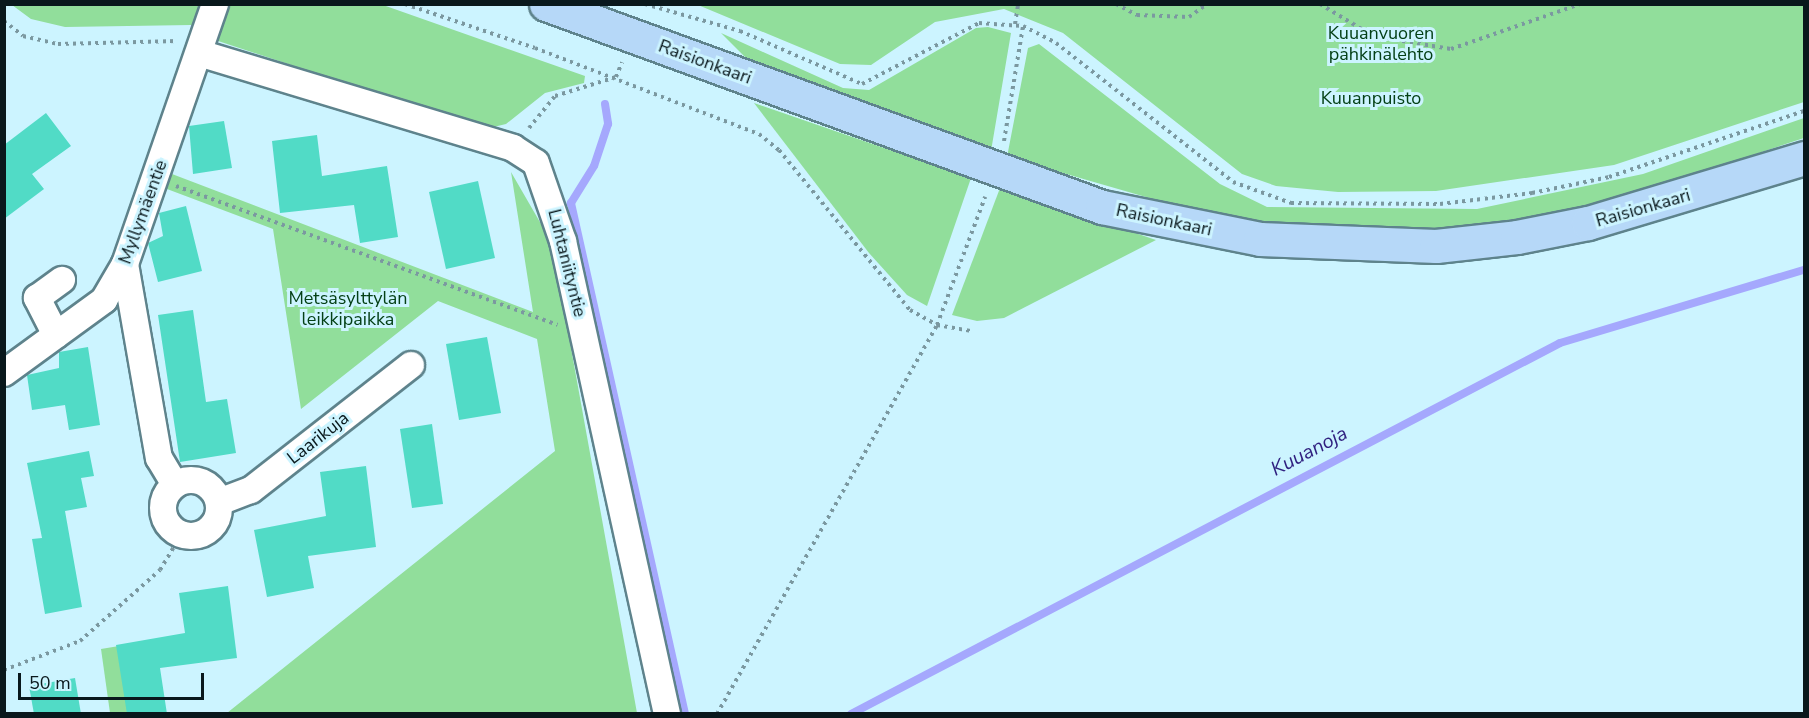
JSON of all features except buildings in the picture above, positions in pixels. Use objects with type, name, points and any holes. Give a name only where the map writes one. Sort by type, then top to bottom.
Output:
[{"type":"main road","name":"Raisionkaari","points":[[546,4],[1102,207],[1260,239],[1436,246],[1517,237],[1600,220],[1804,158]]},
{"type":"street","name":"Myllymäentie","points":[[4,373],[104,300],[125,264],[156,178],[192,43],[215,4]]},
{"type":"street","name":"Luhtaniityntie","points":[[192,43],[513,148],[536,163],[551,199],[582,327],[667,714]]},
{"type":"street","points":[[125,264],[159,458],[175,485]]},
{"type":"street","points":[[57,335],[36,298],[62,280]]},
{"type":"street","name":"Laarikuja","points":[[219,502],[251,490],[411,365]]},
{"type":"street","points":[[201,482],[219,502],[217,519],[206,532],[181,535],[167,524],[162,507],[175,485],[201,482]]},
{"type":"path","points":[[405,4],[616,77],[759,134],[779,150],[886,286],[910,310],[937,326],[970,331]]},
{"type":"path","points":[[1015,24],[1018,4]]},
{"type":"path","points":[[1116,4],[1137,15],[1189,16],[1207,4]]},
{"type":"path","points":[[1320,4],[1373,36],[1451,49],[1580,4]]},
{"type":"path","points":[[616,77],[646,5],[740,31],[862,84],[979,23],[1015,24],[1056,43],[1233,182],[1291,203],[1440,204],[1532,193],[1619,174],[1804,111]]},
{"type":"path","points":[[4,21],[23,36],[58,44],[184,41],[192,43]]},
{"type":"path","points":[[1004,142],[1023,26]]},
{"type":"path","points":[[513,148],[555,96],[616,77]]},
{"type":"path","points":[[156,178],[542,324],[582,327]]},
{"type":"path","points":[[717,714],[937,326],[985,197]]},
{"type":"path","points":[[4,670],[80,641],[160,570],[181,535]]},
{"type":"green space","points":[[12,5],[383,5],[585,76],[584,83],[545,93],[506,124],[485,129],[206,37],[191,25],[65,27],[31,19]]},
{"type":"green space","name":"Kuuanpuisto","points":[[698,5],[1804,5],[1804,102],[1614,165],[1436,191],[1338,192],[1276,186],[1242,174],[1063,33],[1004,9],[935,22],[871,65],[840,64]]},
{"type":"green space","points":[[988,27],[1011,33],[991,151],[748,60],[721,33],[843,88],[869,90],[976,28]]},
{"type":"green space","points":[[1039,44],[1220,184],[1267,207],[1477,209],[1643,174],[1804,118],[1804,138],[1598,206],[1445,230],[1351,231],[1222,219],[1007,157],[1028,48]]},
{"type":"green space","points":[[754,103],[971,178],[927,306],[907,295],[869,253]]},
{"type":"green space","name":"Metsäsylttylän leikkipaikka","points":[[511,172],[552,243],[637,713],[227,713],[555,451],[537,339],[438,301],[301,409],[273,229],[167,189],[172,174],[533,312]]},
{"type":"green space","points":[[1000,188],[1156,240],[1004,318],[977,321],[952,315]]},
{"type":"green space","points":[[119,646],[129,713],[110,713],[101,649]]},
{"type":"waterway","points":[[605,104],[608,124],[594,166],[571,203],[685,714]]},
{"type":"waterway","name":"Kuuanoja","points":[[851,714],[1560,343],[1804,270]]},
{"type":"park label","name":"Kuuanvuoren pähkinälehto","points":[[1381,44]]}]
